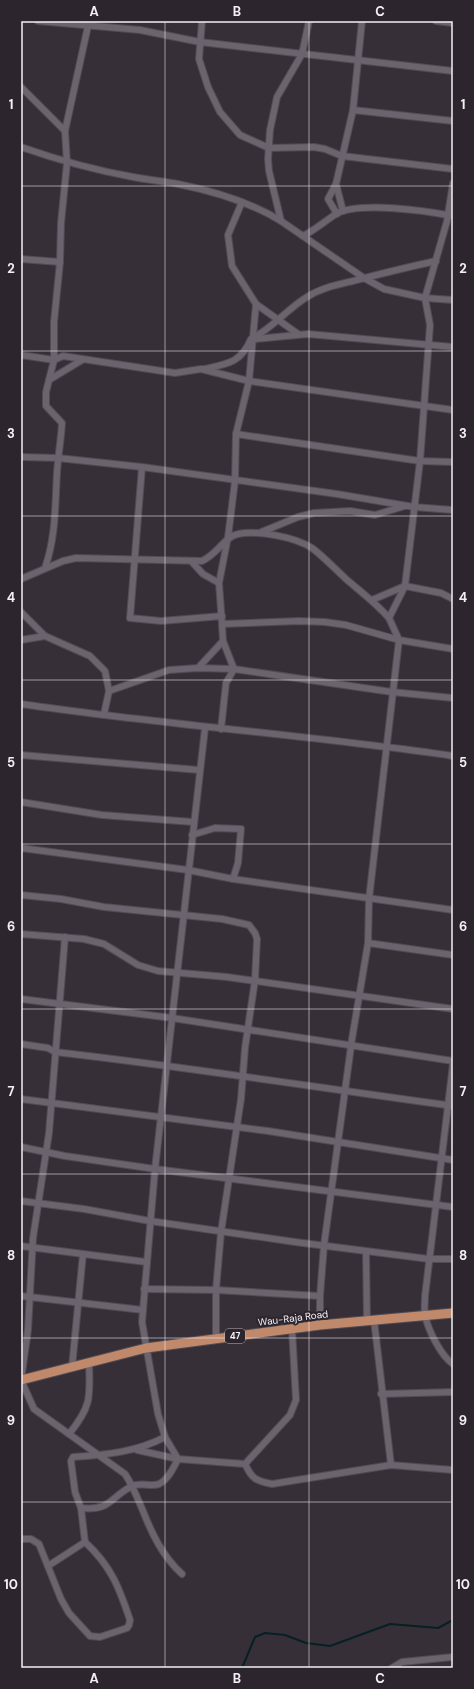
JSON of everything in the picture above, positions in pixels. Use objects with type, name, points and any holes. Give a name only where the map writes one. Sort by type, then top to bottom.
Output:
[{"type":"main road","name":"Wau-Raja Road","points":[[21,1380],[146,1348],[320,1325],[453,1313]]},
{"type":"street","points":[[38,21],[140,30],[200,42],[360,59],[453,71]]},
{"type":"street","points":[[202,21],[199,60],[208,86],[220,112],[240,135],[269,148],[314,147],[325,149],[342,156],[453,169]]},
{"type":"street","points":[[281,221],[269,170],[268,159],[270,130],[277,97],[302,54],[309,21]]},
{"type":"street","points":[[340,213],[328,199],[336,184],[353,110],[360,59],[362,21]]},
{"type":"street","points":[[436,21],[453,23]]},
{"type":"street","points":[[45,568],[52,548],[55,526],[58,458],[62,423],[46,406],[46,392],[54,360],[54,322],[60,262],[61,216],[66,163],[65,131],[88,26]]},
{"type":"street","points":[[21,87],[65,131]]},
{"type":"street","points":[[353,110],[453,121]]},
{"type":"street","points":[[21,147],[66,163],[135,178],[178,184],[242,202],[281,221],[364,278],[384,289],[425,298],[453,300]]},
{"type":"street","points":[[389,618],[405,586],[420,461],[430,325],[425,298],[451,215],[453,183]]},
{"type":"street","points":[[336,184],[340,213]]},
{"type":"street","points":[[242,202],[228,235],[232,266],[256,304],[298,334]]},
{"type":"street","points":[[303,236],[316,230],[340,213],[374,208],[420,210],[451,215]]},
{"type":"street","points":[[21,259],[60,262]]},
{"type":"street","points":[[21,356],[54,360],[63,356],[175,374],[222,365],[239,358],[247,350],[251,340],[264,333],[277,319],[302,300],[319,290],[436,261]]},
{"type":"street","points":[[234,669],[223,641],[219,583],[228,537],[235,481],[236,434],[249,381],[251,340],[256,304]]},
{"type":"street","points":[[251,340],[298,334],[453,347]]},
{"type":"street","points":[[49,380],[82,360]]},
{"type":"street","points":[[201,369],[249,381],[453,410]]},
{"type":"street","points":[[236,434],[420,461],[453,462]]},
{"type":"street","points":[[21,457],[58,458],[142,468],[337,494],[414,507],[453,510]]},
{"type":"street","points":[[142,468],[130,618],[160,621],[222,616]]},
{"type":"street","points":[[258,534],[298,517],[314,513],[350,511],[375,514],[407,506]]},
{"type":"street","points":[[21,579],[45,568],[76,558],[192,562],[202,561],[213,556],[228,537],[237,534],[258,534],[287,538],[311,547],[372,600],[389,618],[399,640],[369,899],[368,943],[358,994],[324,1245],[320,1296],[320,1325]]},
{"type":"street","points":[[192,562],[203,574],[219,583]]},
{"type":"street","points":[[372,600],[405,586],[441,593],[453,599]]},
{"type":"street","points":[[21,612],[45,636],[90,656],[105,671],[109,691],[104,714]]},
{"type":"street","points":[[222,624],[299,621],[325,622],[346,625],[399,640],[453,649]]},
{"type":"street","points":[[21,640],[45,636]]},
{"type":"street","points":[[198,668],[223,641]]},
{"type":"street","points":[[109,691],[169,670],[198,668],[234,669],[392,692],[453,698]]},
{"type":"street","points":[[221,729],[226,683],[234,669]]},
{"type":"street","points":[[21,704],[205,728],[386,747],[453,756]]},
{"type":"street","points":[[178,1459],[165,1437],[158,1414],[142,1328],[150,1221],[193,822],[205,728]]},
{"type":"street","points":[[21,755],[199,770]]},
{"type":"street","points":[[21,802],[102,815],[193,822]]},
{"type":"street","points":[[192,835],[215,828],[241,829],[238,863],[233,878]]},
{"type":"street","points":[[21,848],[188,870],[369,899],[453,910]]},
{"type":"street","points":[[21,895],[60,899],[104,907],[222,919],[249,925],[255,933],[257,939],[255,980],[247,1030],[237,1128],[221,1232],[216,1290],[216,1339]]},
{"type":"street","points":[[21,934],[84,939],[104,944],[138,965],[158,971],[177,974],[255,980],[453,1009]]},
{"type":"street","points":[[65,937],[52,1102],[37,1203],[21,1380],[34,1409],[125,1474],[133,1486],[158,1544],[166,1557],[182,1574]]},
{"type":"street","points":[[368,943],[453,955]]},
{"type":"street","points":[[21,999],[172,1018],[453,1060]]},
{"type":"street","points":[[21,1044],[48,1048],[55,1052],[167,1065],[345,1092],[451,1106]]},
{"type":"street","points":[[453,1064],[451,1106],[442,1159],[429,1259],[425,1316],[445,1359],[453,1364]]},
{"type":"street","points":[[21,1099],[161,1117],[453,1160]]},
{"type":"street","points":[[21,1147],[156,1169],[453,1207]]},
{"type":"street","points":[[21,1201],[92,1210],[150,1221],[295,1242],[429,1259],[453,1259]]},
{"type":"street","points":[[21,1246],[146,1262]]},
{"type":"street","points":[[366,1251],[370,1321],[390,1465]]},
{"type":"street","points":[[72,1367],[83,1254]]},
{"type":"street","points":[[144,1289],[216,1290],[320,1296]]},
{"type":"street","points":[[21,1296],[143,1310]]},
{"type":"street","points":[[244,1464],[280,1426],[294,1407],[296,1400],[292,1329]]},
{"type":"street","points":[[69,1434],[83,1416],[88,1405],[90,1396],[89,1362]]},
{"type":"street","points":[[381,1394],[453,1392]]},
{"type":"street","points":[[21,1538],[31,1539],[39,1544],[61,1599],[69,1612],[90,1636],[100,1637],[127,1628],[130,1620],[113,1575],[100,1556],[85,1542],[80,1508],[75,1492],[71,1461],[73,1457],[98,1455],[149,1446],[165,1437]]},
{"type":"street","points":[[134,1449],[178,1459],[244,1464]]},
{"type":"street","points":[[80,1508],[94,1510],[106,1506],[133,1486],[159,1484],[170,1474],[178,1459]]},
{"type":"street","points":[[244,1464],[249,1473],[257,1481],[272,1484],[390,1465],[453,1470]]},
{"type":"street","points":[[48,1566],[85,1542]]},
{"type":"street","points":[[392,1668],[402,1662],[453,1657]]},
{"type":"waterway","points":[[242,1668],[255,1637],[265,1633],[285,1635],[306,1643],[330,1646],[390,1624],[438,1628],[453,1620]]}]
